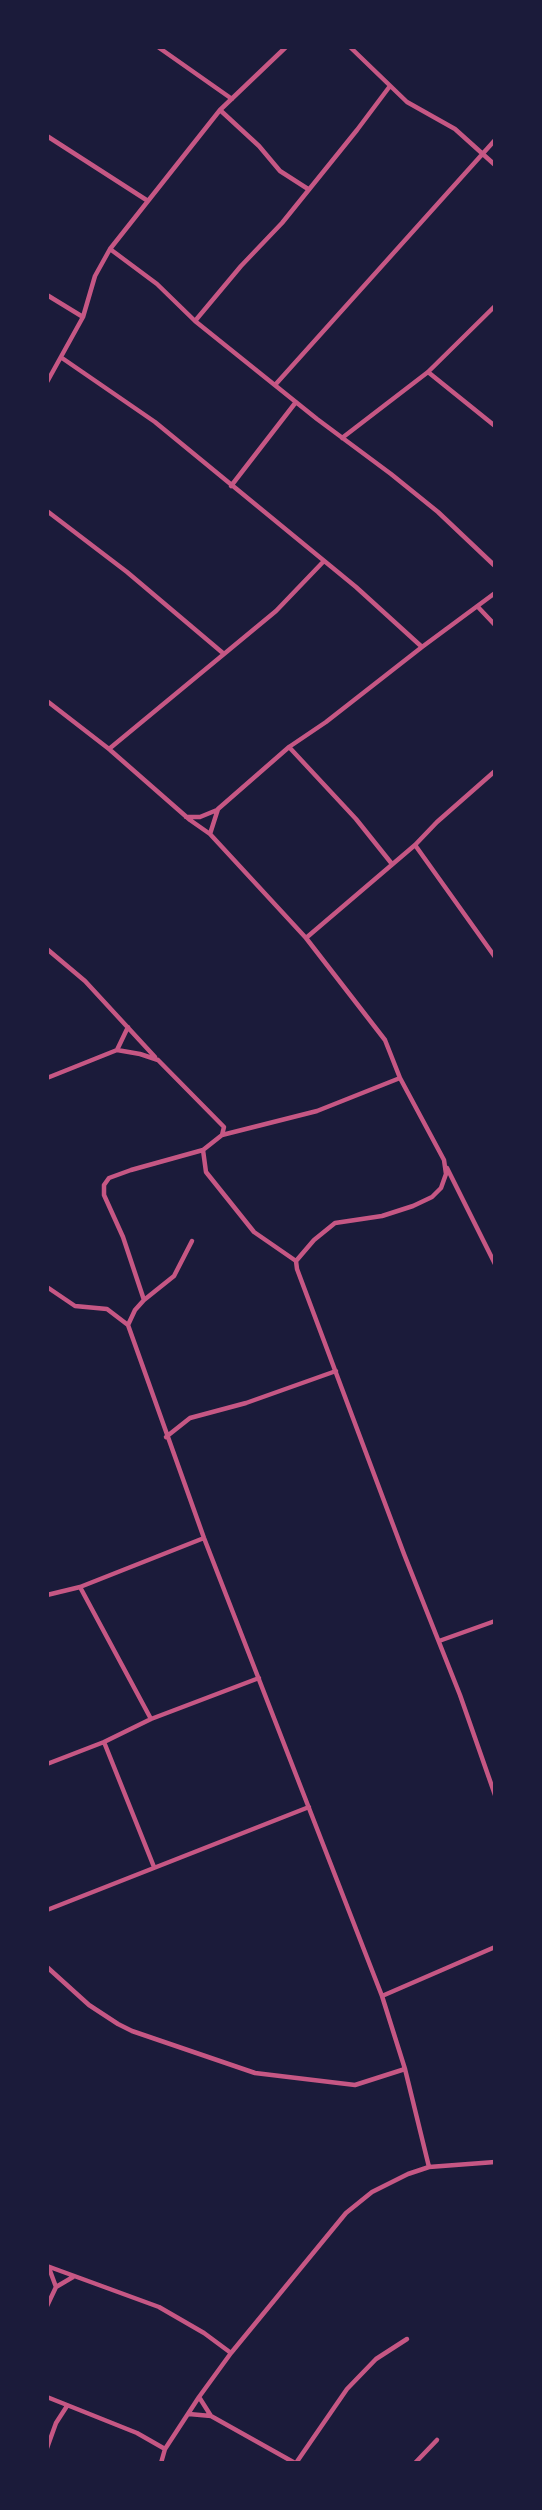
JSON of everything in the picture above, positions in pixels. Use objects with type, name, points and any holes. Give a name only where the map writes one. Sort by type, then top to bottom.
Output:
[{"type":"street","points":[[158,47],[232,99]]},
{"type":"street","points":[[47,382],[83,317],[95,276],[110,249],[220,110],[286,47]]},
{"type":"street","points":[[349,47],[407,102],[455,128],[495,165]]},
{"type":"street","points":[[195,321],[240,266],[282,223],[390,86]]},
{"type":"street","points":[[220,110],[259,146],[281,171],[309,188]]},
{"type":"street","points":[[47,136],[148,201]]},
{"type":"street","points":[[275,385],[495,140]]},
{"type":"street","points":[[110,249],[157,284],[195,321],[296,402],[438,512],[495,566]]},
{"type":"street","points":[[47,295],[83,317]]},
{"type":"street","points":[[342,438],[428,372],[495,306]]},
{"type":"street","points":[[62,358],[155,422],[387,613],[422,647]]},
{"type":"street","points":[[428,372],[495,426]]},
{"type":"street","points":[[231,486],[296,402]]},
{"type":"street","points":[[47,511],[127,572],[224,654]]},
{"type":"street","points":[[109,749],[276,611],[323,562]]},
{"type":"street","points":[[186,817],[200,817],[218,809],[289,747],[326,722],[495,593]]},
{"type":"street","points":[[478,607],[495,625]]},
{"type":"street","points":[[47,701],[210,834],[306,938],[385,1040],[400,1078],[495,1264]]},
{"type":"street","points":[[289,747],[356,819],[392,865]]},
{"type":"street","points":[[306,938],[415,845],[495,771]]},
{"type":"street","points":[[210,834],[218,809]]},
{"type":"street","points":[[415,845],[495,957]]},
{"type":"street","points":[[47,949],[85,981],[224,1127],[222,1135]]},
{"type":"street","points":[[117,1050],[128,1027]]},
{"type":"street","points":[[47,1078],[117,1050],[158,1060]]},
{"type":"street","points":[[144,1300],[104,1195],[104,1185],[109,1178],[203,1150],[222,1135],[317,1111],[400,1078]]},
{"type":"street","points":[[203,1150],[206,1172],[254,1232],[296,1261]]},
{"type":"street","points":[[446,1167],[441,1188],[432,1197],[389,1214],[335,1223],[314,1240],[296,1261],[495,1795]]},
{"type":"street","points":[[128,1325],[135,1310],[144,1300],[174,1276],[192,1241]]},
{"type":"street","points":[[47,1287],[75,1306],[107,1309],[128,1325],[204,1538],[382,1996],[405,2069],[429,2167]]},
{"type":"street","points":[[166,1437],[190,1418],[336,1371]]},
{"type":"street","points":[[47,1595],[80,1587],[204,1538]]},
{"type":"street","points":[[80,1587],[151,1720]]},
{"type":"street","points":[[439,1641],[495,1621]]},
{"type":"street","points":[[47,1764],[258,1678]]},
{"type":"street","points":[[104,1742],[154,1867]]},
{"type":"street","points":[[47,1910],[309,1807]]},
{"type":"street","points":[[382,1996],[495,1947]]},
{"type":"street","points":[[47,1967],[89,2005],[125,2028],[255,2073],[355,2084],[405,2069]]},
{"type":"street","points":[[161,2463],[165,2449],[198,2397],[346,2213],[372,2192],[408,2174],[429,2167],[495,2162]]},
{"type":"street","points":[[48,2267],[159,2307],[204,2333],[231,2353]]},
{"type":"street","points":[[48,2267],[56,2287]]},
{"type":"street","points":[[47,2306],[56,2287],[73,2277]]},
{"type":"street","points":[[189,2414],[211,2416],[295,2463],[347,2389],[376,2359],[407,2339]]},
{"type":"street","points":[[47,2397],[137,2433],[165,2449]]},
{"type":"street","points":[[198,2397],[211,2416]]},
{"type":"street","points":[[47,2448],[56,2423],[67,2406]]},
{"type":"street","points":[[415,2463],[437,2440]]}]
